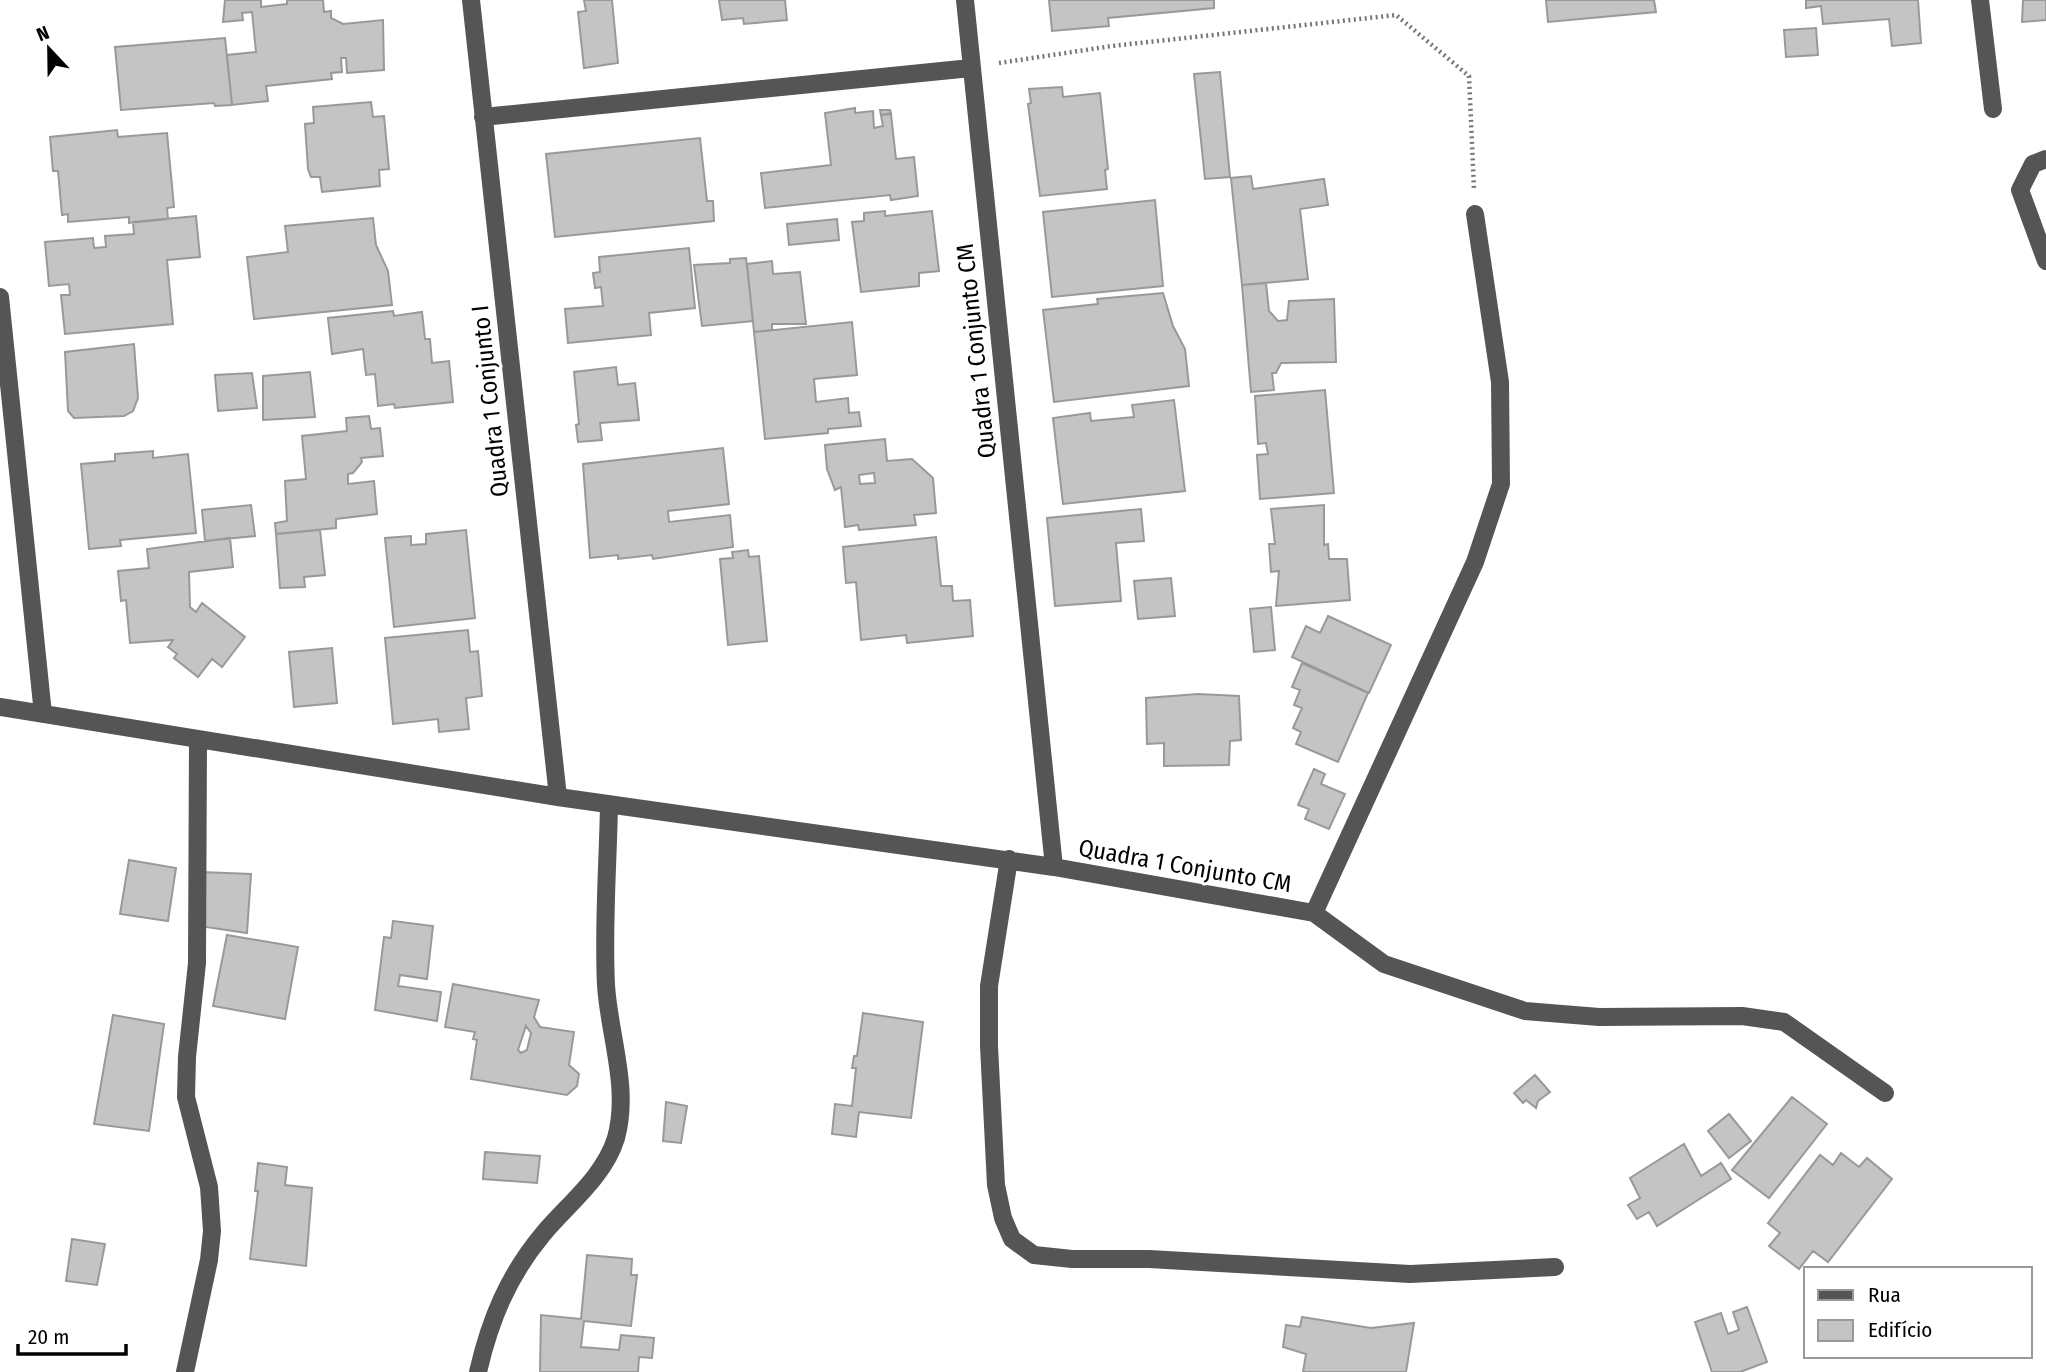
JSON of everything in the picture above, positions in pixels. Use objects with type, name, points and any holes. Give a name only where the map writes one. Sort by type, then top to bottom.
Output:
[{"type":"street","name":"Quadra 1 Conjunto I","points":[[471,0],[558,797]]},
{"type":"street","name":"Quadra 1 Conjunto CM","points":[[965,0],[1054,867],[1314,913],[1475,562],[1501,484],[1500,382],[1475,214]]},
{"type":"street","points":[[1980,0],[1993,109]]},
{"type":"street","points":[[483,117],[971,68]]},
{"type":"street","points":[[2046,159],[2033,164],[2020,190],[2046,261]]},
{"type":"street","points":[[0,297],[43,714]]},
{"type":"street","points":[[0,707],[558,797],[1054,867]]},
{"type":"street","points":[[185,1372],[209,1260],[212,1231],[209,1187],[186,1097],[187,1057],[197,963],[198,739]]},
{"type":"street","points":[[478,1372],[488,1331],[511,1276],[542,1235],[603,1168],[616,1138],[621,1100],[606,986],[609,804]]},
{"type":"street","points":[[1009,859],[989,986],[989,1046],[996,1185],[1003,1218],[1012,1240],[1034,1255],[1072,1259],[1149,1259],[1410,1274],[1555,1267]]},
{"type":"street","points":[[1314,913],[1384,964],[1525,1011],[1599,1017],[1742,1016],[1784,1022],[1885,1093]]},
{"type":"path","points":[[971,68],[1112,46],[1396,15],[1469,76],[1475,214]]},
{"type":"building","points":[[225,0],[261,0],[261,7],[287,4],[287,0],[323,0],[324,12],[331,11],[331,18],[343,24],[383,20],[384,70],[347,73],[346,58],[341,58],[342,72],[331,73],[332,79],[266,86],[268,101],[232,105],[227,55],[256,52],[252,12],[242,13],[243,20],[223,22]]},
{"type":"building","points":[[584,0],[612,0],[618,63],[584,68],[578,12],[586,11]]},
{"type":"building","points":[[719,0],[785,0],[787,20],[744,24],[743,18],[722,20]]},
{"type":"building","points":[[1049,0],[1214,0],[1214,8],[1108,18],[1109,26],[1052,31]]},
{"type":"building","points":[[1546,0],[1654,0],[1656,12],[1548,22]]},
{"type":"building","points":[[1806,0],[1918,0],[1921,43],[1892,46],[1889,19],[1823,24],[1821,6],[1806,8]]},
{"type":"building","points":[[2023,0],[2046,0],[2046,20],[2022,22]]},
{"type":"building","points":[[1816,28],[1818,55],[1786,57],[1784,30]]},
{"type":"building","points":[[225,38],[232,105],[215,106],[214,103],[121,110],[115,47]]},
{"type":"building","points":[[1220,72],[1230,177],[1205,179],[1194,74]]},
{"type":"building","points":[[1062,87],[1063,97],[1100,93],[1108,169],[1105,170],[1107,189],[1040,196],[1028,104],[1031,103],[1029,89]]},
{"type":"building","points":[[371,102],[373,117],[384,116],[389,169],[379,170],[380,186],[322,192],[320,177],[311,177],[308,169],[305,124],[314,123],[313,107]]},
{"type":"building","points":[[855,108],[855,113],[873,111],[874,128],[883,126],[880,110],[890,110],[891,113],[882,115],[891,114],[896,159],[914,157],[918,196],[891,200],[890,195],[765,208],[761,173],[831,165],[825,113]]},
{"type":"building","points":[[117,130],[118,137],[167,133],[174,207],[167,208],[168,219],[129,223],[129,217],[68,222],[68,214],[62,215],[58,171],[53,171],[50,137]]},
{"type":"building","points":[[700,138],[707,201],[713,201],[714,221],[555,237],[546,154]]},
{"type":"building","points":[[1251,176],[1253,189],[1324,179],[1328,205],[1300,209],[1308,279],[1242,285],[1231,178]]},
{"type":"building","points":[[1155,200],[1163,286],[1052,297],[1043,212]]},
{"type":"building","points":[[885,211],[885,216],[932,211],[939,271],[919,273],[919,286],[861,292],[852,222],[864,221],[864,213]]},
{"type":"building","points":[[196,216],[200,257],[167,260],[173,324],[65,334],[61,295],[70,295],[69,284],[49,286],[45,242],[93,238],[94,248],[106,247],[105,236],[134,234],[133,222]]},
{"type":"building","points":[[373,218],[376,245],[388,271],[392,305],[254,319],[247,257],[288,252],[285,226]]},
{"type":"building","points":[[837,219],[839,240],[789,245],[787,224]]},
{"type":"building","points":[[689,248],[695,308],[649,313],[651,335],[568,343],[565,309],[603,306],[601,287],[595,288],[593,273],[600,272],[599,257]]},
{"type":"building","points":[[746,258],[753,321],[702,326],[694,265],[730,263],[730,259]]},
{"type":"building","points":[[772,261],[773,274],[800,272],[806,324],[772,324],[772,330],[754,332],[747,264]]},
{"type":"building","points":[[1266,283],[1269,311],[1278,321],[1287,320],[1289,301],[1334,299],[1336,362],[1281,363],[1276,373],[1272,373],[1274,390],[1251,392],[1242,285]]},
{"type":"building","points":[[1163,293],[1173,326],[1185,349],[1189,386],[1054,402],[1043,310],[1098,304],[1097,299]]},
{"type":"building","points":[[393,311],[394,316],[422,312],[425,339],[430,339],[432,363],[449,361],[453,402],[395,408],[394,404],[378,406],[375,374],[366,375],[363,349],[332,354],[328,318]]},
{"type":"building","points":[[852,322],[857,375],[814,379],[816,402],[848,398],[849,413],[859,412],[861,426],[828,429],[828,433],[765,439],[754,332]]},
{"type":"building","points":[[134,344],[138,398],[133,411],[124,416],[74,418],[68,411],[65,352]]},
{"type":"building","points":[[616,367],[618,385],[635,383],[639,420],[600,423],[602,440],[578,442],[574,372]]},
{"type":"building","points":[[310,372],[315,417],[263,420],[263,376]]},
{"type":"building","points":[[252,373],[257,408],[218,411],[215,375]]},
{"type":"building","points":[[1325,390],[1334,493],[1260,499],[1257,455],[1268,454],[1266,443],[1258,444],[1255,396]]},
{"type":"building","points":[[1174,400],[1185,491],[1063,504],[1053,418],[1090,413],[1091,421],[1134,417],[1132,405]]},
{"type":"building","points":[[369,416],[371,429],[380,428],[383,456],[361,458],[362,462],[353,473],[348,474],[348,484],[374,481],[377,514],[336,519],[336,528],[276,534],[275,523],[287,521],[285,481],[306,479],[302,436],[347,431],[346,418]]},
{"type":"building","points":[[885,439],[887,461],[912,459],[933,478],[936,513],[914,515],[916,525],[859,530],[858,525],[845,527],[841,487],[835,490],[827,469],[825,445]],"holes":[[[874,473],[875,483],[860,484],[859,475]]]},
{"type":"building","points":[[723,448],[729,504],[668,511],[669,522],[730,515],[733,547],[653,559],[652,555],[618,559],[618,555],[590,558],[583,464]]},
{"type":"building","points":[[153,451],[153,458],[188,454],[196,533],[120,540],[121,546],[89,549],[81,464],[115,461],[115,454]]},
{"type":"building","points":[[251,505],[255,536],[205,541],[202,510]]},
{"type":"building","points":[[1324,505],[1324,545],[1328,544],[1329,559],[1347,559],[1350,600],[1276,606],[1279,571],[1271,572],[1269,544],[1275,544],[1271,509]]},
{"type":"building","points":[[1141,509],[1144,541],[1116,543],[1121,601],[1055,606],[1047,518]]},
{"type":"building","points":[[320,530],[325,575],[304,577],[305,587],[280,588],[276,534]]},
{"type":"building","points":[[466,530],[475,618],[394,627],[385,538],[411,536],[411,545],[426,544],[426,534]]},
{"type":"building","points":[[936,537],[941,586],[952,586],[953,601],[970,600],[973,636],[907,643],[906,635],[861,640],[856,582],[846,583],[843,547]]},
{"type":"building","points":[[230,538],[233,567],[189,572],[190,607],[196,612],[202,603],[245,637],[222,667],[212,659],[198,677],[174,658],[177,654],[168,647],[173,640],[130,643],[126,600],[121,601],[118,571],[149,568],[147,549]]},
{"type":"building","points":[[748,550],[749,557],[759,556],[767,641],[728,645],[720,559],[733,558],[732,552]]},
{"type":"building","points":[[1171,578],[1175,616],[1138,619],[1134,581]]},
{"type":"building","points":[[1271,607],[1275,650],[1254,652],[1250,609]]},
{"type":"building","points":[[1328,616],[1391,645],[1369,693],[1292,657],[1306,626],[1320,633]]},
{"type":"building","points":[[468,630],[470,652],[478,651],[482,696],[466,698],[469,729],[439,732],[438,719],[393,724],[385,638]]},
{"type":"building","points":[[332,648],[337,703],[294,707],[289,652]]},
{"type":"building","points":[[1302,663],[1368,693],[1338,762],[1296,744],[1301,732],[1293,728],[1302,708],[1294,705],[1300,690],[1292,687]]},
{"type":"building","points":[[1198,694],[1239,696],[1241,740],[1230,741],[1229,765],[1164,766],[1164,743],[1147,744],[1146,698]]},
{"type":"building","points":[[1314,769],[1325,774],[1321,784],[1345,794],[1329,829],[1305,819],[1309,809],[1298,805]]},
{"type":"building","points":[[129,860],[176,868],[168,921],[120,914]]},
{"type":"building","points":[[201,872],[251,874],[247,933],[199,926]]},
{"type":"building","points":[[393,921],[433,926],[427,979],[400,975],[398,986],[441,992],[437,1021],[375,1010],[384,937],[391,938]]},
{"type":"building","points":[[227,935],[298,947],[285,1019],[213,1006]]},
{"type":"building","points":[[453,984],[539,1000],[534,1017],[540,1027],[574,1032],[569,1065],[579,1074],[577,1086],[567,1095],[471,1079],[477,1040],[473,1039],[475,1032],[445,1027]],"holes":[[[526,1026],[531,1033],[527,1050],[521,1053],[518,1050]]]},
{"type":"building","points":[[863,1013],[923,1022],[911,1118],[859,1112],[856,1137],[832,1134],[835,1104],[852,1106],[856,1068],[852,1068],[854,1056],[857,1056]]},
{"type":"building","points":[[113,1015],[164,1024],[149,1131],[94,1124]]},
{"type":"building","points":[[1535,1075],[1550,1092],[1538,1101],[1536,1108],[1526,1100],[1523,1103],[1514,1093]]},
{"type":"building","points":[[1792,1097],[1827,1124],[1769,1198],[1732,1170]]},
{"type":"building","points":[[666,1102],[687,1106],[681,1143],[663,1141]]},
{"type":"building","points":[[1729,1114],[1751,1141],[1729,1158],[1708,1131]]},
{"type":"building","points":[[1684,1144],[1701,1176],[1721,1163],[1731,1179],[1657,1226],[1649,1212],[1637,1219],[1628,1205],[1640,1198],[1630,1178]]},
{"type":"building","points":[[485,1152],[540,1156],[537,1183],[483,1179]]},
{"type":"building","points":[[1841,1153],[1859,1167],[1867,1158],[1892,1179],[1828,1262],[1813,1251],[1799,1269],[1769,1246],[1780,1233],[1768,1223],[1820,1155],[1833,1165]]},
{"type":"building","points":[[258,1163],[287,1167],[285,1185],[312,1188],[306,1266],[250,1259],[258,1191],[255,1191]]},
{"type":"building","points":[[72,1239],[105,1244],[97,1285],[66,1281]]},
{"type":"building","points":[[587,1255],[632,1259],[631,1275],[637,1275],[631,1326],[584,1321],[581,1347],[619,1350],[621,1335],[654,1338],[652,1358],[639,1357],[638,1372],[540,1372],[541,1315],[581,1319]]},
{"type":"building","points":[[1747,1307],[1767,1362],[1740,1372],[1712,1372],[1695,1322],[1721,1313],[1728,1334],[1739,1330],[1733,1312]]},
{"type":"building","points":[[1302,1317],[1371,1328],[1414,1323],[1406,1372],[1303,1372],[1306,1354],[1283,1347],[1286,1325],[1300,1327]]}]
